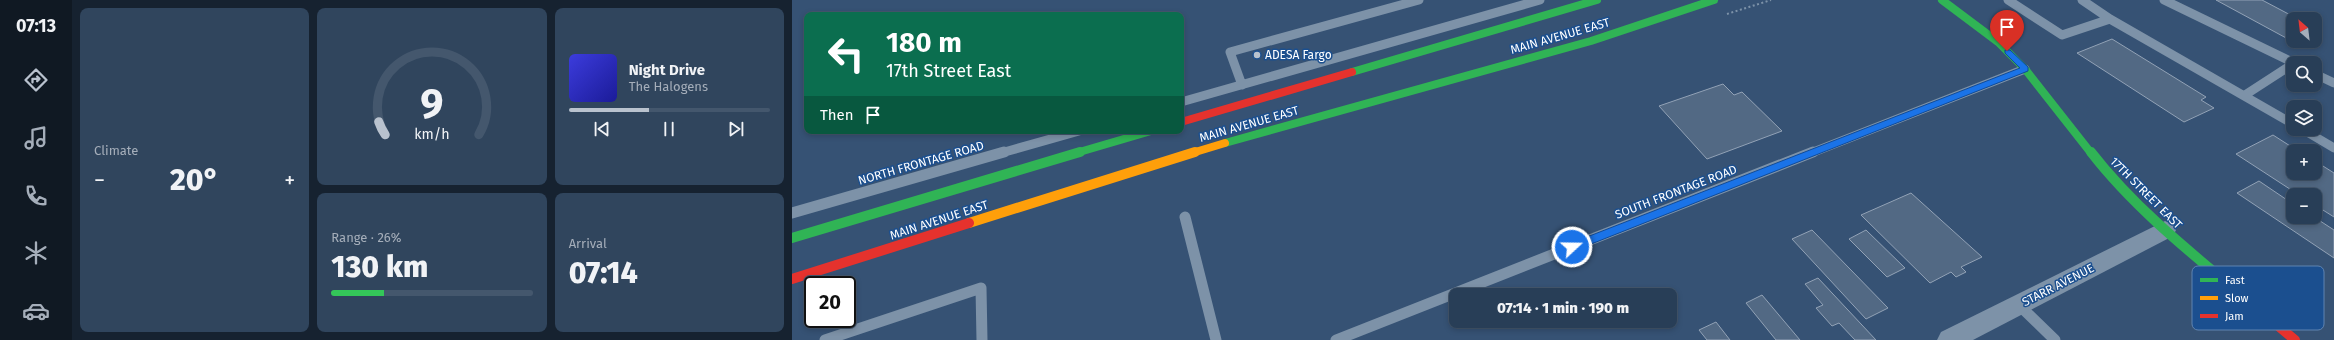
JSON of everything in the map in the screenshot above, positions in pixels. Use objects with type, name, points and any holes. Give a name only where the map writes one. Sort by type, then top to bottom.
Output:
[{"type":"main road","name":"MAIN AVENUE EAST","points":[[1184,121],[1597,0]]},
{"type":"main road","name":"MAIN AVENUE EAST","points":[[792,279],[1204,149],[1591,41],[1714,0]]},
{"type":"main road","name":"17TH STREET EAST","points":[[1942,0],[1998,42],[2025,69],[2114,182],[2165,230],[2208,266]]},
{"type":"main road","name":"MAIN AVENUE EAST","points":[[792,238],[1141,134]]},
{"type":"main road","name":"17TH STREET EAST","points":[[2283,330],[2295,340]]},
{"type":"street","name":"STARR AVENUE","points":[[1950,340],[2165,230]]},
{"type":"lane","points":[[1242,85],[1230,52],[1419,0]]},
{"type":"lane","points":[[1507,0],[1513,8]]},
{"type":"lane","points":[[1184,101],[1540,0]]},
{"type":"lane","points":[[2008,0],[2062,34],[2110,19]]},
{"type":"lane","points":[[2082,0],[2110,19],[2286,120]]},
{"type":"lane","points":[[2164,0],[2286,59]]},
{"type":"lane","points":[[2245,96],[2286,68]]},
{"type":"lane","name":"SOUTH FRONTAGE ROAD","points":[[1336,340],[2025,69]]},
{"type":"lane","points":[[2322,77],[2334,83]]},
{"type":"lane","name":"NORTH FRONTAGE ROAD","points":[[792,213],[1068,134]]},
{"type":"lane","points":[[2314,136],[2334,148]]},
{"type":"lane","points":[[1185,217],[1216,340]]},
{"type":"lane","points":[[825,340],[981,288],[982,340]]},
{"type":"lane","points":[[2019,305],[2055,340]]},
{"type":"building","points":[[2216,0],[2262,0],[2286,13],[2286,38]]},
{"type":"building","points":[[2112,39],[2206,97],[2201,100],[2214,108],[2184,122],[2077,53]]},
{"type":"building","points":[[1723,84],[1734,95],[1742,92],[1782,131],[1707,159],[1659,106]]},
{"type":"building","points":[[2273,135],[2287,144],[2286,180],[2322,180],[2322,165],[2334,173],[2334,217],[2322,209],[2322,188],[2288,188],[2236,154]]},
{"type":"building","points":[[2259,181],[2286,199],[2286,224],[2322,224],[2322,222],[2334,230],[2334,258],[2237,193]]},
{"type":"building","points":[[1911,193],[1982,257],[1961,267],[1966,272],[1956,277],[1951,272],[1930,283],[1861,215]]},
{"type":"building","points":[[1812,230],[1888,308],[1866,319],[1792,239]]},
{"type":"building","points":[[1866,230],[1905,268],[1887,277],[1849,239]]},
{"type":"building","points":[[1818,278],[1876,340],[1855,340],[1839,323],[1832,326],[1816,308],[1823,305],[1805,284]]},
{"type":"building","points":[[1762,295],[1800,340],[1776,340],[1746,303]]},
{"type":"building","points":[[1716,322],[1730,340],[1707,340],[1699,330]]},
{"type":"traffic: fast","points":[[1352,72],[1597,0]]},
{"type":"traffic: fast","points":[[1225,143],[1591,41],[1714,0]]},
{"type":"traffic: fast","points":[[1942,0],[1998,42],[2025,69],[2114,182],[2206,266]]},
{"type":"traffic: fast","points":[[792,238],[1141,134]]},
{"type":"traffic: slow","points":[[969,223],[1225,143]]},
{"type":"traffic: jam","points":[[1184,121],[1352,72]]},
{"type":"traffic: jam","points":[[792,279],[969,223]]},
{"type":"traffic: jam","points":[[2283,330],[2295,340]]},
{"type":"place","name":"ADESA Fargo","points":[[1257,55]]},
{"type":"route","points":[[1572,247],[2025,69],[2007,51]]}]
